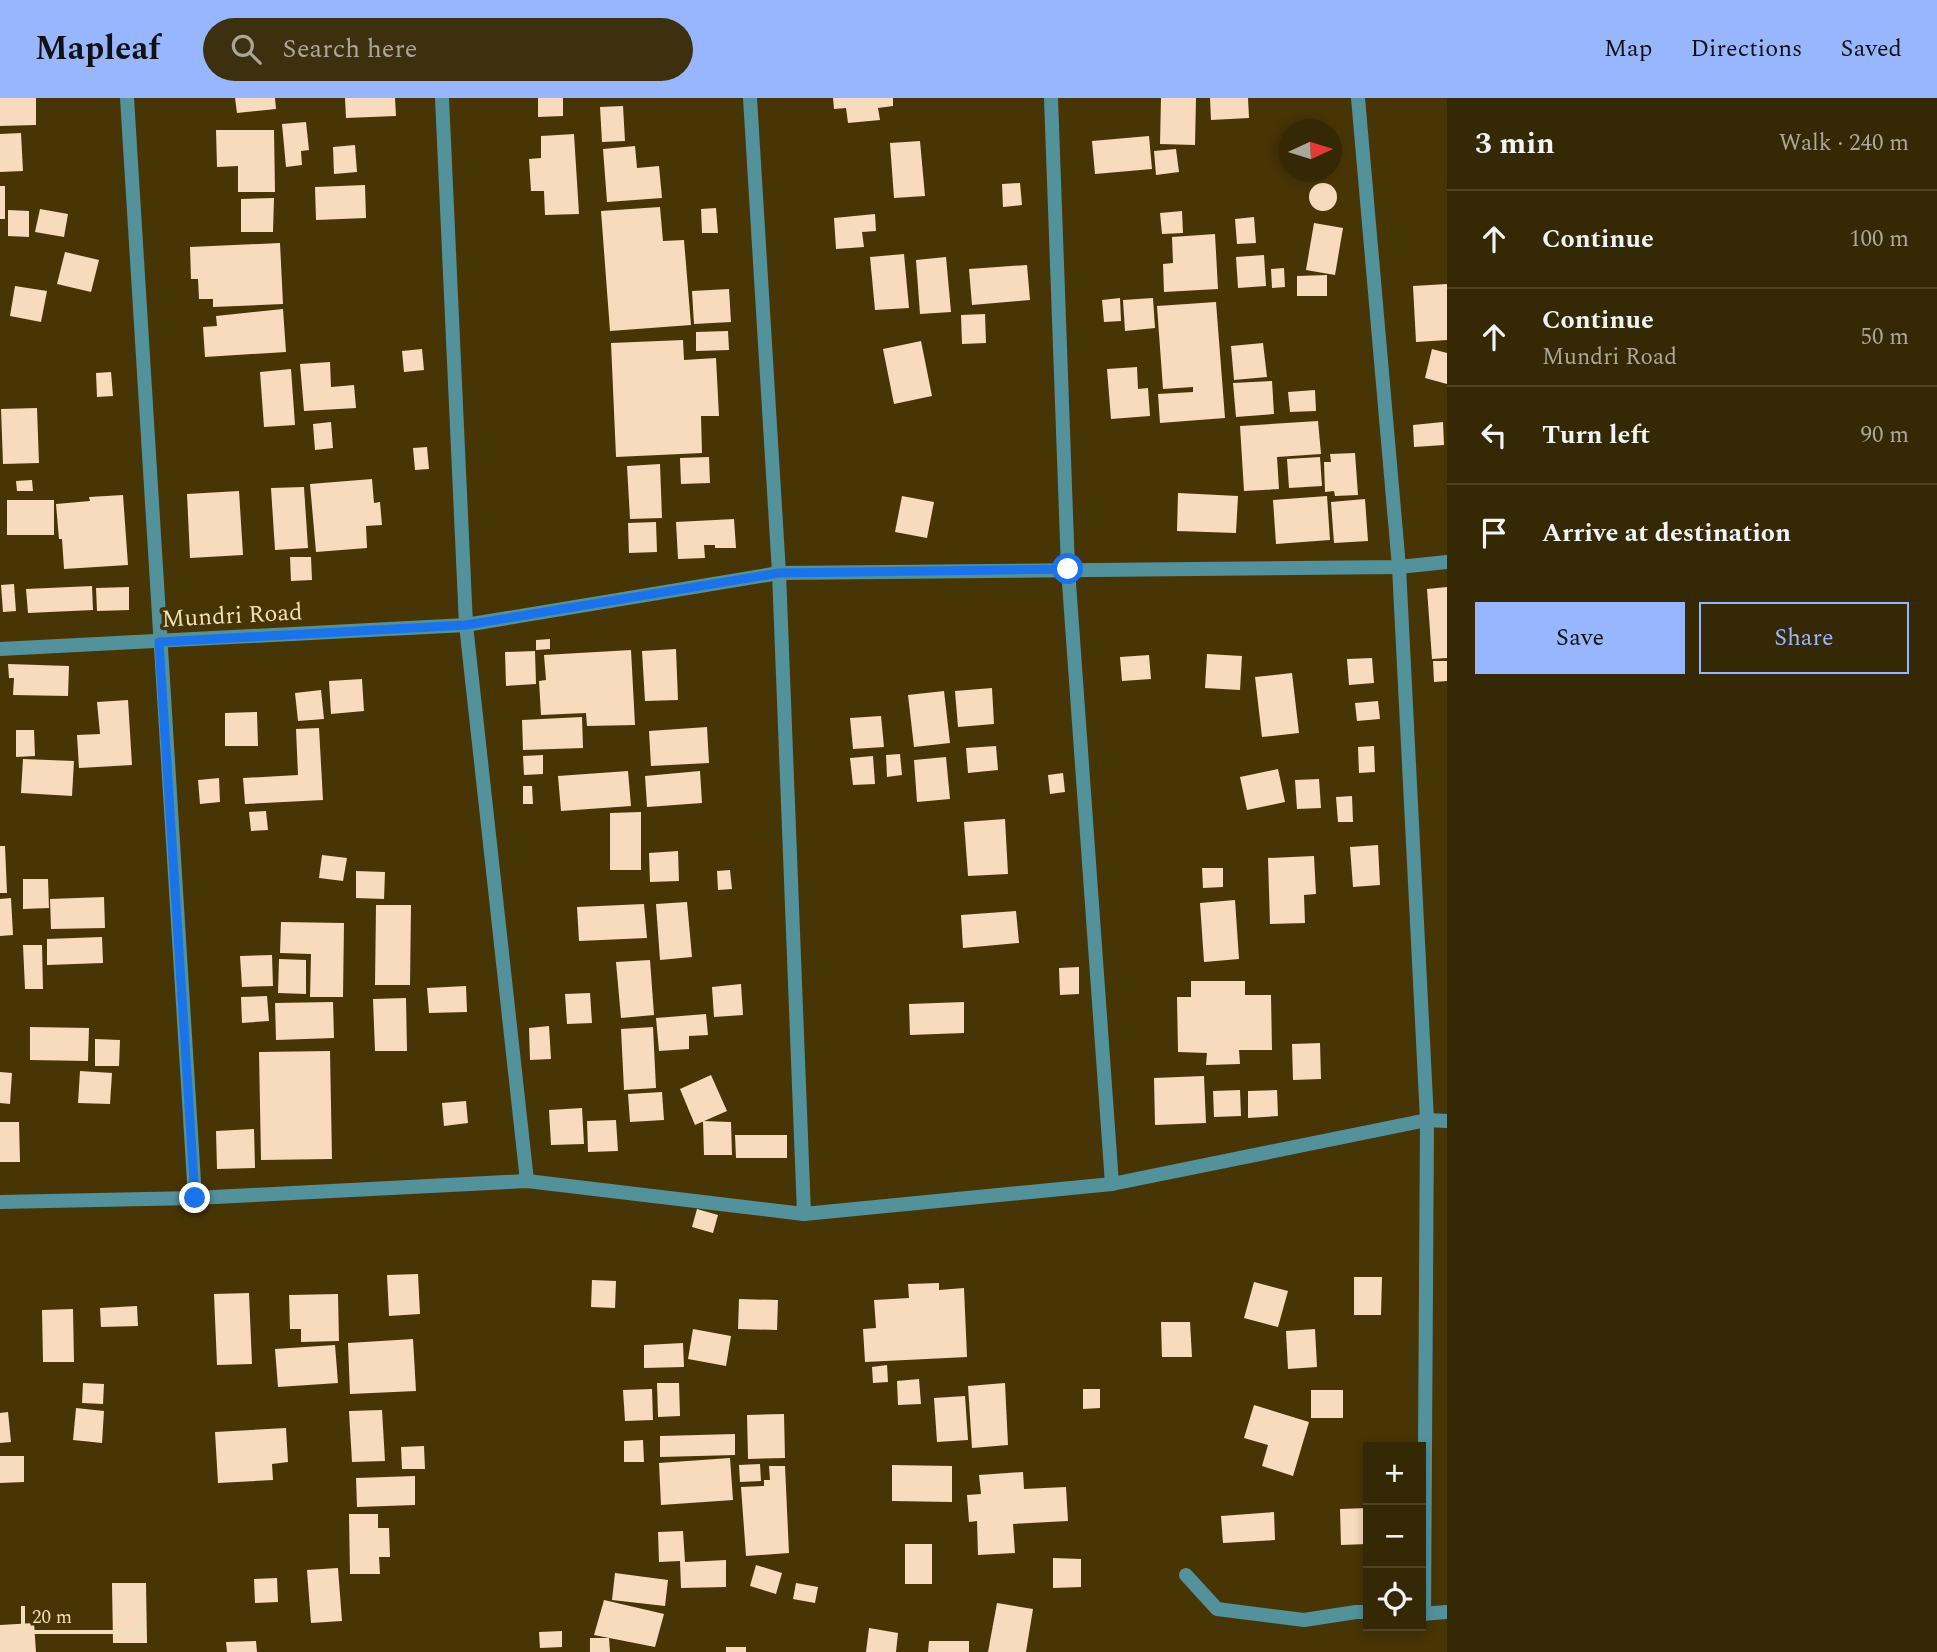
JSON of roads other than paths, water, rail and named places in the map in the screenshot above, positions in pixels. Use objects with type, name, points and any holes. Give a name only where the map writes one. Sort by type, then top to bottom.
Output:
[{"type":"street","points":[[127,98],[195,1198]]},
{"type":"street","points":[[442,98],[466,625],[527,1181]]},
{"type":"street","points":[[750,98],[779,573],[804,1214]]},
{"type":"street","points":[[1051,98],[1068,569],[1112,1185]]},
{"type":"street","points":[[1358,98],[1399,567],[1427,1120],[1422,1568]]},
{"type":"street","name":"Mundri Road","points":[[0,649],[466,625],[779,573],[1399,567],[1447,562]]},
{"type":"street","points":[[0,1202],[195,1198],[527,1181],[804,1214],[1112,1185],[1427,1120],[1447,1121]]},
{"type":"street","points":[[1186,1574],[1217,1609],[1304,1620],[1363,1612]]},
{"type":"street","points":[[1426,1614],[1447,1612]]}]
